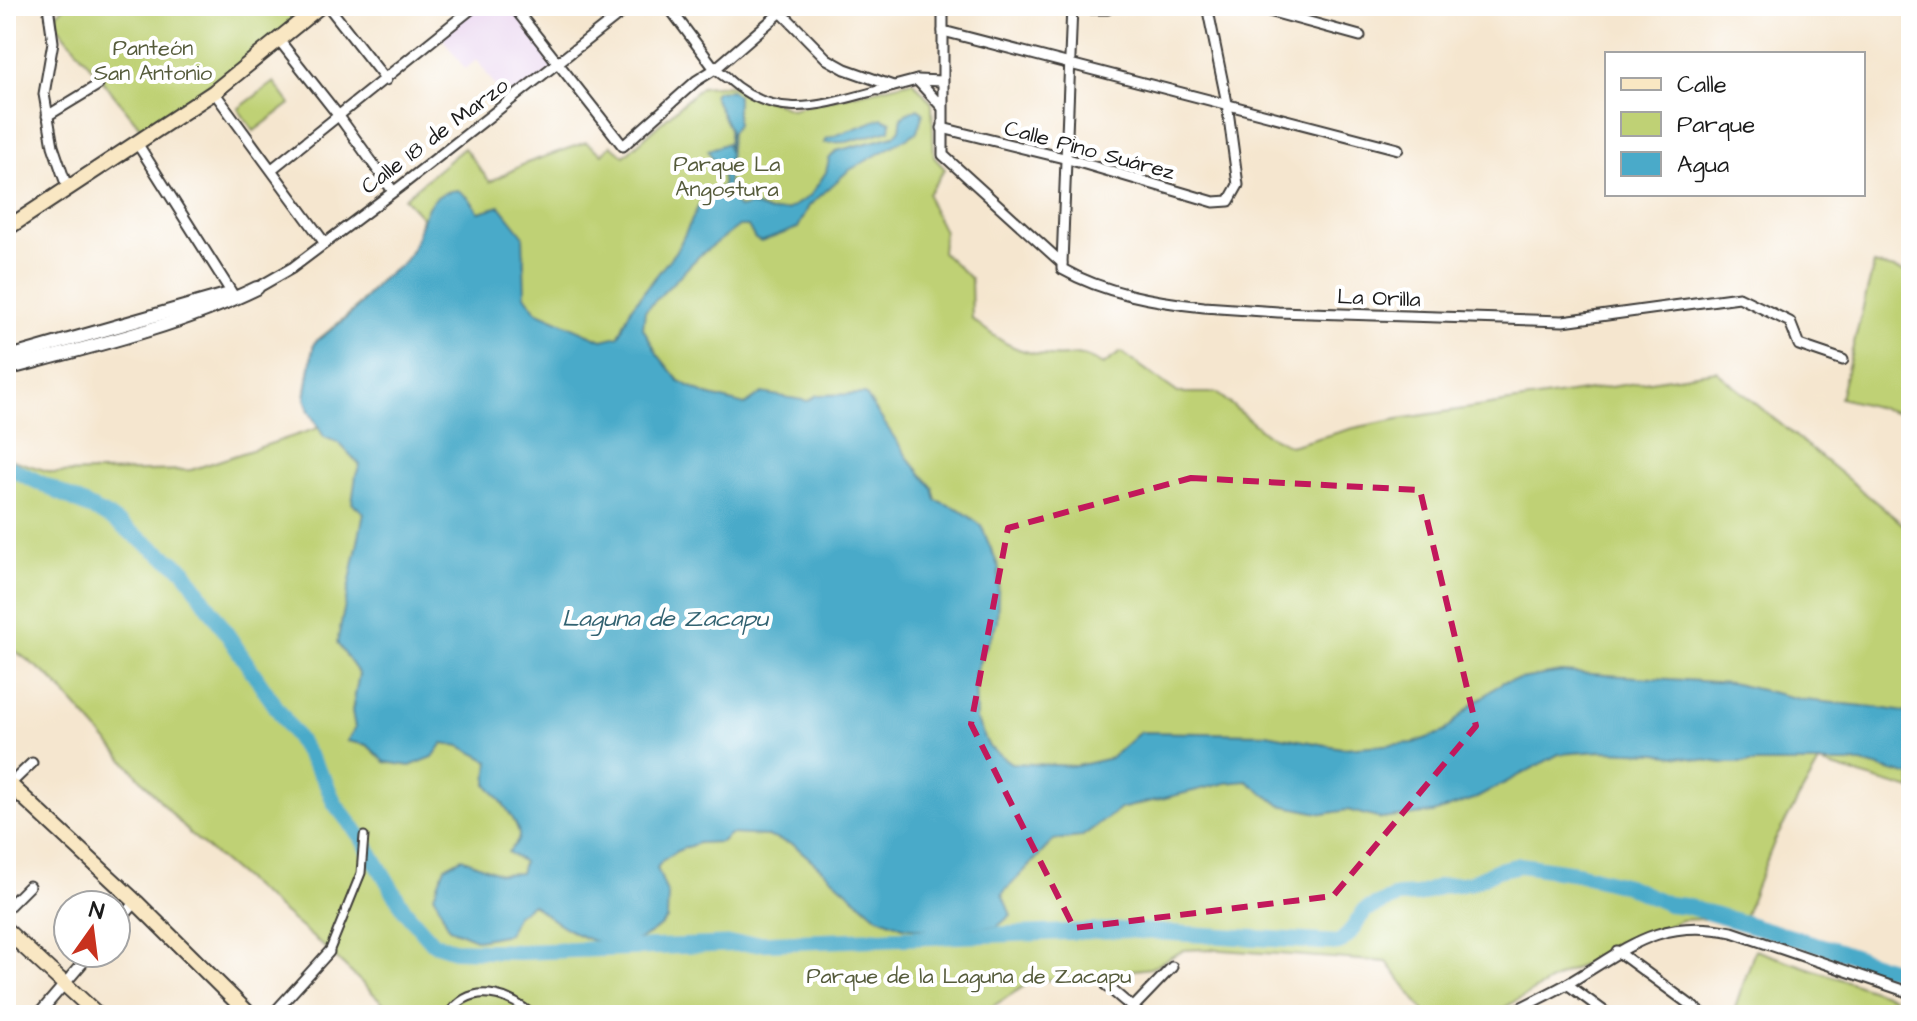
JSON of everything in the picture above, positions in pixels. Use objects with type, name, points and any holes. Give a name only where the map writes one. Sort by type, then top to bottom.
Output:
[{"type":"main road","points":[[6,229],[214,92],[320,6]]},
{"type":"main road","points":[[7,785],[136,902],[250,1015]]},
{"type":"main road","points":[[9,938],[98,1015]]},
{"type":"street","points":[[48,6],[53,42],[44,94],[67,187]]},
{"type":"street","points":[[328,6],[386,80]]},
{"type":"street","points":[[272,169],[475,6]]},
{"type":"street","points":[[513,6],[623,146],[784,9],[827,59],[845,69],[893,86]]},
{"type":"street","name":"Calle 18 de Marzo","points":[[6,369],[77,350],[257,288],[292,268],[558,65],[630,6]]},
{"type":"street","points":[[668,6],[715,69],[744,91],[791,108],[820,106],[917,80],[942,81]]},
{"type":"street","points":[[942,128],[943,6]]},
{"type":"street","points":[[1207,6],[1227,103]]},
{"type":"street","points":[[1251,6],[1360,36]]},
{"type":"street","points":[[1062,263],[1072,8],[1108,9]]},
{"type":"street","points":[[943,31],[1398,149]]},
{"type":"street","points":[[279,40],[393,191]]},
{"type":"street","points":[[917,80],[942,107]]},
{"type":"street","points":[[47,116],[98,85]]},
{"type":"street","points":[[214,92],[324,242]]},
{"type":"street","name":"Calle Pino Suárez","points":[[942,128],[1068,159],[1214,202],[1229,201],[1238,185],[1227,103]]},
{"type":"street","name":"La Orilla","points":[[942,128],[943,155],[1062,263],[1062,269],[1082,281],[1168,303],[1278,312],[1563,321],[1739,297],[1790,322],[1799,345],[1843,360]]},
{"type":"street","points":[[137,143],[234,296]]},
{"type":"street","name":"Calle 18 de Marzo","points":[[6,358],[234,296]]},
{"type":"street","points":[[7,785],[32,763]]},
{"type":"street","points":[[272,1015],[329,952],[358,885],[363,840]]},
{"type":"street","points":[[6,909],[29,886]]},
{"type":"street","points":[[132,907],[136,902]]},
{"type":"street","points":[[1506,1015],[1567,984],[1617,951],[1674,929],[1710,928],[1732,932],[1911,993]]},
{"type":"street","points":[[1617,951],[1704,1015]]},
{"type":"street","points":[[1107,986],[1133,1013],[1172,967]]},
{"type":"street","points":[[38,1015],[77,969]]},
{"type":"street","points":[[1567,984],[1609,1015]]},
{"type":"street","points":[[448,1015],[459,1003],[480,993],[511,998],[533,1015]]},
{"type":"highlighted area","points":[[1191,478],[1420,490],[1476,726],[1333,896],[1074,928],[971,724],[1008,528]]},
{"type":"shaded area","points":[[475,6],[513,6],[558,65],[508,104],[477,60],[465,69],[440,35]]},
{"type":"green space","name":"Panteón San Antonio","points":[[66,6],[314,6],[244,61],[144,132],[51,18]]},
{"type":"green space","points":[[913,81],[932,103],[934,157],[945,169],[928,194],[944,231],[942,252],[971,279],[972,319],[1016,348],[1058,357],[1080,355],[1103,365],[1121,352],[1178,393],[1217,393],[1266,434],[1290,446],[1398,419],[1716,371],[1911,531],[1911,790],[1819,763],[1775,840],[1744,917],[1681,920],[1567,972],[1491,1015],[1427,1015],[1387,962],[1209,949],[1184,950],[1151,968],[1031,982],[979,1015],[396,1015],[323,946],[189,833],[50,677],[6,644],[6,458],[54,473],[191,470],[318,428],[305,398],[314,343],[354,310],[380,280],[403,263],[416,243],[422,217],[404,198],[464,148],[490,182],[524,164],[586,142],[602,154],[611,145],[624,156],[701,87],[730,85],[791,109]]},
{"type":"green space","points":[[274,82],[290,104],[254,131],[238,109]]},
{"type":"green space","points":[[1874,264],[1911,273],[1911,416],[1840,398]]},
{"type":"green space","points":[[1755,950],[1894,997],[1888,1015],[1733,1014]]},
{"type":"water","name":"Laguna de Zacapu","points":[[731,90],[737,95],[737,124],[731,133],[727,195],[739,208],[752,205],[770,212],[787,210],[810,196],[836,151],[894,136],[900,129],[902,116],[918,108],[923,113],[917,132],[848,171],[809,206],[798,228],[761,242],[755,239],[748,226],[739,226],[699,256],[645,311],[643,328],[658,355],[679,381],[707,395],[745,405],[762,393],[808,401],[817,395],[865,394],[908,458],[933,488],[936,500],[959,509],[981,525],[999,568],[997,622],[975,672],[976,719],[989,747],[1011,763],[1076,766],[1111,758],[1140,732],[1267,734],[1342,748],[1413,743],[1444,732],[1473,704],[1503,682],[1561,672],[1731,683],[1804,700],[1911,713],[1911,776],[1861,763],[1723,763],[1656,753],[1602,751],[1559,754],[1477,798],[1433,813],[1381,819],[1347,810],[1324,814],[1280,805],[1247,781],[1226,783],[1120,809],[1081,837],[1054,840],[1002,894],[1011,915],[997,927],[936,931],[903,927],[876,916],[794,845],[767,836],[730,834],[721,842],[698,843],[662,861],[657,868],[668,895],[667,919],[650,934],[633,942],[598,942],[581,936],[532,904],[516,916],[508,934],[478,940],[449,928],[434,895],[445,867],[462,858],[500,874],[520,873],[523,862],[508,852],[518,841],[518,830],[487,784],[489,761],[460,746],[443,743],[433,757],[410,766],[385,762],[367,745],[347,741],[355,728],[352,711],[359,674],[337,643],[364,513],[352,503],[360,465],[339,443],[324,437],[305,398],[314,343],[353,312],[378,283],[402,264],[434,199],[458,190],[469,198],[479,212],[500,206],[523,235],[525,295],[536,311],[602,340],[619,336],[631,308],[678,248],[704,195],[723,186],[722,172],[708,150],[727,143],[729,152],[729,129],[713,95],[716,91]]},
{"type":"water","points":[[882,118],[891,122],[890,130],[847,142],[824,143],[826,139]]},
{"type":"waterway","points":[[6,466],[109,517],[184,570],[325,781],[335,804],[361,837],[405,911],[433,943],[454,950],[519,952],[1122,930],[1339,943],[1365,910],[1398,896],[1418,895],[1441,886],[1469,883],[1498,870],[1520,865],[1577,873],[1627,886],[1668,904],[1686,906],[1839,951],[1911,976]]},
{"type":"park label","name":"Parque La Angostura","points":[[727,176]]},
{"type":"park label","name":"Parque de la Laguna de Zacapu","points":[[969,975]]}]
